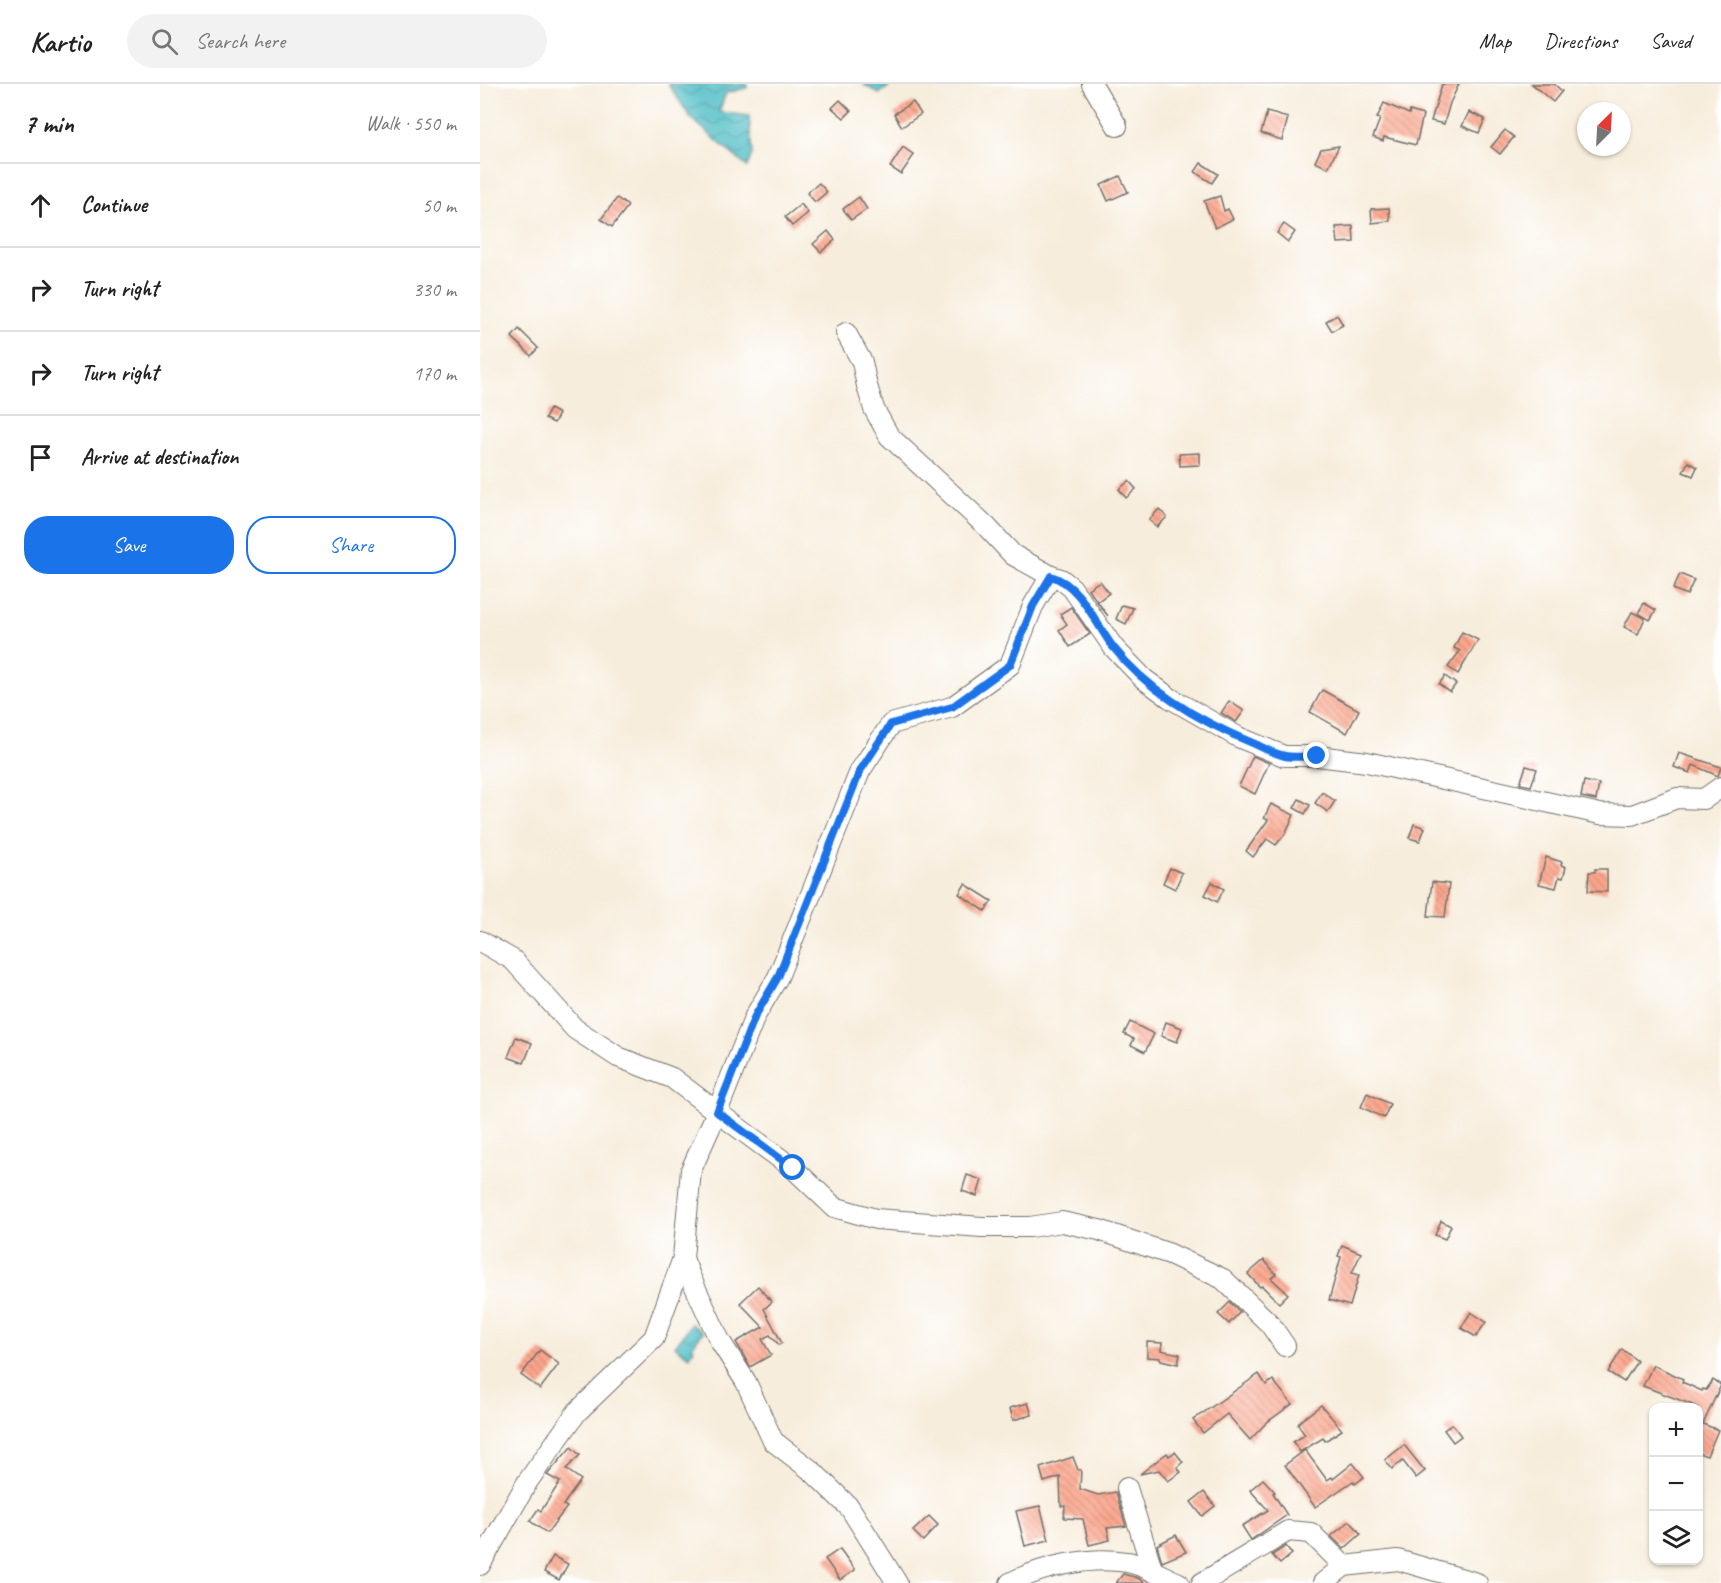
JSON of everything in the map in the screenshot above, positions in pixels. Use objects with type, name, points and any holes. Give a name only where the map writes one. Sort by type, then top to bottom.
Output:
[{"type":"street","points":[[1092,84],[1117,126]]},
{"type":"street","points":[[846,333],[862,362],[874,409],[889,435],[986,526],[1013,555],[1061,579],[1072,588],[1114,648],[1144,679],[1198,716],[1238,737],[1284,756],[1317,756],[1367,762],[1600,814],[1632,815],[1677,798],[1704,799],[1721,787]]},
{"type":"street","points":[[480,1565],[528,1481],[577,1412],[654,1338],[683,1258],[691,1170],[755,1016],[778,977],[860,771],[891,724],[952,707],[1010,665],[1033,606],[1051,576]]},
{"type":"street","points":[[480,941],[513,960],[575,1029],[618,1057],[672,1078],[793,1168],[834,1207],[876,1219],[982,1227],[1030,1227],[1062,1222],[1099,1230],[1170,1254],[1223,1279],[1270,1324],[1285,1347]]},
{"type":"street","points":[[683,1258],[720,1341],[746,1382],[773,1441],[812,1471],[850,1508],[897,1583]]},
{"type":"street","points":[[1127,1488],[1153,1572]]},
{"type":"street","points":[[1202,1583],[1288,1531],[1311,1533],[1344,1566]]},
{"type":"street","points":[[1323,1583],[1344,1566],[1398,1560],[1477,1583]]},
{"type":"street","points":[[1010,1583],[1022,1577],[1076,1561],[1128,1562],[1179,1583]]},
{"type":"water","points":[[668,84],[747,84],[747,88],[726,93],[719,112],[749,116],[752,154],[747,167],[691,118]]},
{"type":"water","points":[[863,84],[892,84],[879,94]]},
{"type":"water","points":[[691,1324],[703,1332],[692,1347],[694,1349],[689,1357],[675,1346]]},
{"type":"building","points":[[1442,84],[1459,84],[1444,124],[1431,121]]},
{"type":"building","points":[[1532,84],[1554,84],[1562,91],[1553,102]]},
{"type":"building","points":[[840,100],[851,111],[844,118],[832,108]]},
{"type":"building","points":[[913,102],[921,114],[902,127],[894,114]]},
{"type":"building","points":[[1384,103],[1409,114],[1410,111],[1423,115],[1416,145],[1384,137],[1383,141],[1373,137],[1380,119],[1377,118]]},
{"type":"building","points":[[1267,112],[1288,118],[1282,140],[1261,133]]},
{"type":"building","points":[[1469,112],[1485,119],[1479,133],[1462,126]]},
{"type":"building","points":[[1505,130],[1514,137],[1500,154],[1491,147]]},
{"type":"building","points":[[1339,146],[1328,168],[1315,162],[1321,149]]},
{"type":"building","points":[[903,147],[914,155],[901,174],[890,167]]},
{"type":"building","points":[[1201,163],[1218,174],[1212,183],[1195,172]]},
{"type":"building","points":[[1120,176],[1128,192],[1108,201],[1101,185]]},
{"type":"building","points":[[819,183],[827,192],[815,202],[807,193]]},
{"type":"building","points":[[1220,196],[1224,211],[1228,209],[1233,219],[1215,228],[1204,201]]},
{"type":"building","points":[[859,197],[867,209],[851,220],[843,209]]},
{"type":"building","points":[[617,198],[628,206],[612,227],[601,219]]},
{"type":"building","points":[[801,204],[808,213],[792,226],[785,217]]},
{"type":"building","points":[[1389,208],[1390,221],[1372,223],[1371,209]]},
{"type":"building","points":[[1284,224],[1295,232],[1288,242],[1277,233]]},
{"type":"building","points":[[1353,226],[1354,242],[1338,243],[1336,227]]},
{"type":"building","points":[[828,231],[835,240],[821,252],[813,244]]},
{"type":"building","points":[[1337,315],[1343,325],[1332,331],[1326,321]]},
{"type":"building","points":[[519,329],[538,348],[531,356],[512,337]]},
{"type":"building","points":[[550,409],[559,414],[554,423],[545,419]]},
{"type":"building","points":[[1200,453],[1200,465],[1180,466],[1179,454]]},
{"type":"building","points":[[1688,462],[1697,467],[1693,476],[1683,472]]},
{"type":"building","points":[[1129,481],[1136,489],[1126,498],[1119,489]]},
{"type":"building","points":[[1159,509],[1167,517],[1157,527],[1149,520]]},
{"type":"building","points":[[1680,574],[1694,580],[1687,595],[1673,589]]},
{"type":"building","points":[[1100,581],[1109,593],[1097,602],[1088,589]]},
{"type":"building","points":[[1644,603],[1656,610],[1650,620],[1638,613]]},
{"type":"building","points":[[1122,605],[1133,608],[1126,624],[1116,619]]},
{"type":"building","points":[[1071,607],[1090,634],[1070,647],[1059,630],[1067,624],[1060,614]]},
{"type":"building","points":[[1632,612],[1645,618],[1638,634],[1624,627]]},
{"type":"building","points":[[1462,632],[1478,640],[1458,674],[1448,667],[1460,651],[1454,648]]},
{"type":"building","points":[[1445,676],[1456,684],[1450,692],[1439,684]]},
{"type":"building","points":[[1322,690],[1359,710],[1347,733],[1310,712]]},
{"type":"building","points":[[1229,701],[1244,711],[1236,722],[1221,713]]},
{"type":"building","points":[[1679,753],[1721,767],[1718,776],[1693,765],[1690,773],[1674,767]]},
{"type":"building","points":[[1253,756],[1269,763],[1255,794],[1239,786]]},
{"type":"building","points":[[1526,766],[1537,769],[1531,786],[1520,784]]},
{"type":"building","points":[[1584,781],[1599,784],[1596,800],[1581,797]]},
{"type":"building","points":[[1322,792],[1335,801],[1328,812],[1315,803]]},
{"type":"building","points":[[1299,799],[1310,805],[1305,814],[1294,808]]},
{"type":"building","points":[[1271,804],[1294,815],[1285,834],[1276,845],[1267,839],[1253,857],[1246,851],[1268,820],[1264,818]]},
{"type":"building","points":[[1414,824],[1425,828],[1420,841],[1409,838]]},
{"type":"building","points":[[1546,857],[1562,862],[1561,865],[1566,867],[1563,878],[1559,877],[1556,888],[1539,884]]},
{"type":"building","points":[[1170,868],[1182,873],[1175,889],[1163,883]]},
{"type":"building","points":[[1595,869],[1607,869],[1607,892],[1588,891],[1589,872],[1595,872]]},
{"type":"building","points":[[1212,882],[1224,889],[1217,902],[1205,895]]},
{"type":"building","points":[[1432,882],[1449,884],[1445,917],[1428,916]]},
{"type":"building","points":[[965,884],[992,901],[985,911],[959,894]]},
{"type":"building","points":[[1130,1022],[1154,1034],[1145,1052],[1131,1045],[1134,1039],[1124,1034]]},
{"type":"building","points":[[1166,1022],[1182,1028],[1177,1042],[1161,1036]]},
{"type":"building","points":[[516,1037],[532,1043],[524,1063],[508,1057]]},
{"type":"building","points":[[1367,1093],[1390,1104],[1384,1118],[1361,1107]]},
{"type":"building","points":[[967,1175],[982,1180],[977,1196],[962,1191]]},
{"type":"building","points":[[1441,1221],[1451,1226],[1445,1239],[1435,1235]]},
{"type":"building","points":[[1342,1245],[1361,1253],[1352,1273],[1359,1275],[1350,1306],[1329,1300]]},
{"type":"building","points":[[1264,1260],[1276,1274],[1271,1278],[1288,1294],[1279,1303],[1248,1274]]},
{"type":"building","points":[[758,1286],[772,1302],[764,1309],[782,1343],[779,1345],[770,1335],[762,1339],[771,1355],[750,1367],[736,1342],[763,1327],[740,1303]]},
{"type":"building","points":[[1230,1302],[1240,1312],[1229,1324],[1218,1314]]},
{"type":"building","points":[[1471,1312],[1486,1322],[1476,1337],[1461,1328]]},
{"type":"building","points":[[1147,1342],[1162,1343],[1161,1350],[1180,1354],[1178,1364],[1160,1358],[1147,1357]]},
{"type":"building","points":[[1622,1349],[1637,1361],[1624,1382],[1608,1372]]},
{"type":"building","points":[[540,1350],[559,1364],[540,1389],[521,1375]]},
{"type":"building","points":[[1653,1365],[1702,1391],[1706,1390],[1713,1380],[1721,1385],[1703,1424],[1703,1403],[1688,1403],[1643,1386]]},
{"type":"building","points":[[1259,1374],[1266,1385],[1273,1380],[1292,1404],[1266,1423],[1250,1440],[1227,1414],[1203,1433],[1193,1420]]},
{"type":"building","points":[[1028,1403],[1032,1415],[1013,1420],[1010,1408]]},
{"type":"building","points":[[1321,1405],[1342,1430],[1325,1441],[1323,1438],[1300,1452],[1293,1442],[1305,1435],[1298,1425],[1299,1422]]},
{"type":"building","points":[[1452,1424],[1461,1436],[1453,1442],[1444,1430]]},
{"type":"building","points":[[1703,1424],[1718,1430],[1707,1456],[1703,1455]]},
{"type":"building","points":[[1404,1445],[1425,1471],[1416,1478],[1403,1461],[1392,1469],[1385,1460]]},
{"type":"building","points":[[571,1447],[580,1455],[566,1469],[581,1480],[563,1505],[567,1507],[547,1533],[530,1521],[538,1509],[541,1511],[560,1482],[547,1475]]},
{"type":"building","points":[[1305,1450],[1327,1480],[1332,1477],[1333,1479],[1353,1463],[1364,1477],[1355,1484],[1353,1481],[1315,1507],[1285,1465]]},
{"type":"building","points":[[1175,1452],[1183,1462],[1177,1467],[1181,1472],[1168,1481],[1159,1470],[1140,1474],[1167,1453],[1169,1456]]},
{"type":"building","points":[[1073,1457],[1078,1470],[1081,1470],[1080,1489],[1098,1495],[1116,1492],[1126,1526],[1107,1528],[1110,1540],[1089,1545],[1083,1519],[1064,1518],[1065,1506],[1061,1506],[1060,1477],[1044,1482],[1040,1468]]},
{"type":"building","points":[[1263,1479],[1275,1492],[1273,1493],[1287,1515],[1251,1540],[1242,1526],[1268,1510],[1250,1490]]},
{"type":"building","points":[[1204,1492],[1215,1506],[1202,1516],[1191,1502]]},
{"type":"building","points":[[1040,1506],[1049,1540],[1025,1546],[1016,1511]]},
{"type":"building","points":[[929,1516],[938,1525],[923,1541],[913,1531]]},
{"type":"building","points":[[1350,1521],[1361,1534],[1344,1549],[1331,1536]]},
{"type":"building","points":[[1176,1535],[1186,1552],[1162,1562],[1157,1545]]},
{"type":"building","points":[[1286,1546],[1292,1554],[1280,1564],[1272,1555]]},
{"type":"building","points":[[840,1549],[855,1570],[840,1580],[825,1559]]},
{"type":"building","points":[[553,1556],[568,1564],[559,1580],[544,1572]]},
{"type":"building","points":[[1123,1574],[1138,1578],[1145,1583],[1116,1583]]},
{"type":"route","points":[[793,1168],[717,1112],[755,1016],[778,977],[860,771],[891,724],[952,707],[1010,665],[1033,606],[1051,576],[1061,579],[1072,588],[1114,648],[1144,679],[1170,698],[1238,737],[1284,756],[1317,756]]}]
